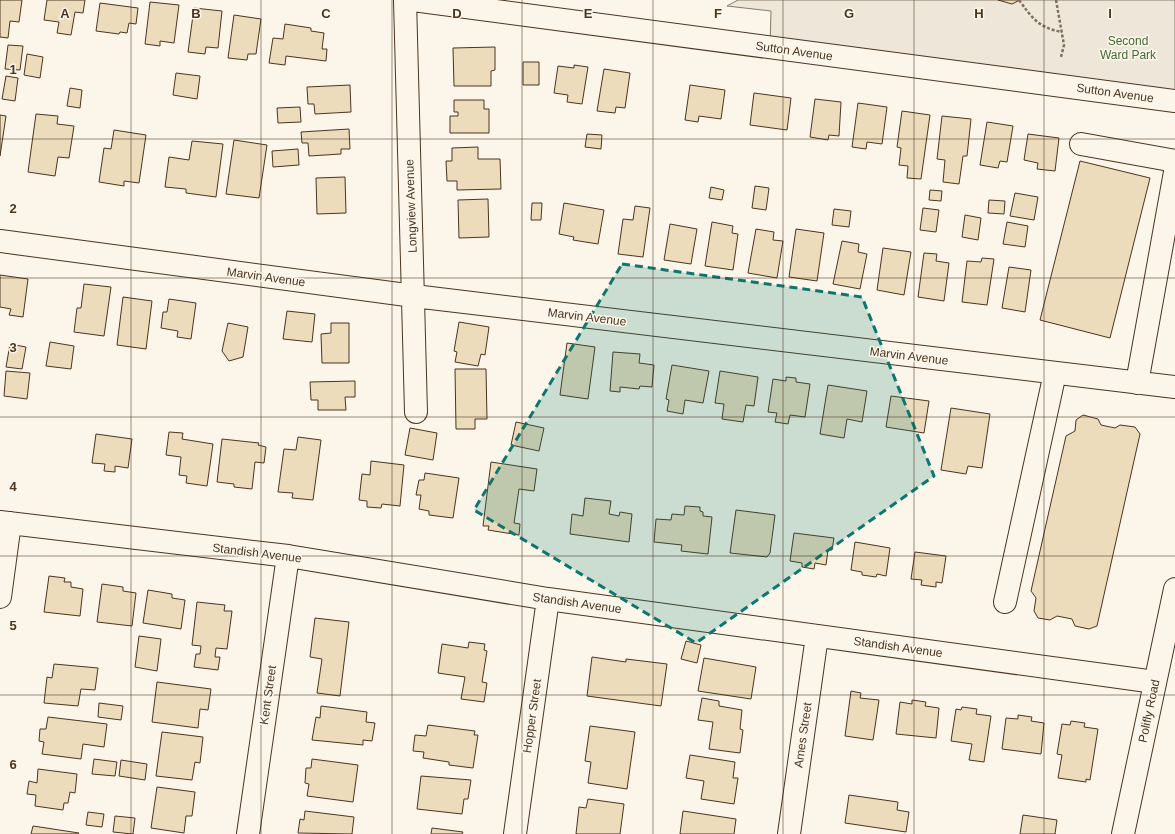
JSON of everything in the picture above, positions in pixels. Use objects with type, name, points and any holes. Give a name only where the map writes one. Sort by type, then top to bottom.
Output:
[{"type":"street","name":"Longview Avenue","points":[[405,0],[416,412]]},
{"type":"street","name":"Sutton Avenue","points":[[413,0],[1175,101]]},
{"type":"street","points":[[1081,144],[1175,161]]},
{"type":"street","points":[[1137,383],[1175,172]]},
{"type":"street","name":"Marvin Avenue","points":[[0,241],[414,296],[1175,387]]},
{"type":"street","points":[[1005,602],[1055,373]]},
{"type":"street","points":[[0,597],[5,522]]},
{"type":"street","name":"Standish Avenue","points":[[5,522],[288,556],[548,599],[1155,682]]},
{"type":"street","name":"Kent Street","points":[[248,834],[288,556]]},
{"type":"street","name":"Polifly Road","points":[[1123,834],[1175,589]]},
{"type":"street","name":"Hopper Street","points":[[515,834],[548,599]]},
{"type":"street","name":"Ames Street","points":[[789,834],[817,636]]},
{"type":"path","points":[[1019,0],[1031,17],[1040,26],[1062,32]]},
{"type":"path","points":[[1056,0],[1064,45],[1061,57]]},
{"type":"highlighted area","points":[[622,264],[862,297],[934,476],[696,643],[474,510]]},
{"type":"green space","name":"Second Ward Park","points":[[738,0],[1175,0],[1175,101],[770,47],[771,11],[727,6]]},
{"type":"building","points":[[0,0],[22,0],[19,22],[10,21],[8,38],[0,37]]},
{"type":"building","points":[[47,0],[85,0],[83,13],[75,12],[71,35],[57,33],[59,22],[44,20]]},
{"type":"building","points":[[998,0],[1020,0],[1012,4]]},
{"type":"building","points":[[150,2],[179,5],[174,43],[160,41],[160,46],[145,44]]},
{"type":"building","points":[[100,3],[138,8],[136,24],[129,23],[127,33],[120,32],[119,34],[96,31]]},
{"type":"building","points":[[194,8],[222,11],[218,48],[206,47],[205,54],[188,52]]},
{"type":"building","points":[[234,15],[261,19],[256,54],[248,54],[247,60],[228,58]]},
{"type":"building","points":[[285,24],[311,28],[311,31],[324,33],[322,49],[327,49],[326,61],[286,56],[285,65],[269,63],[273,38],[283,39]]},
{"type":"building","points":[[8,45],[23,46],[20,70],[5,69]]},
{"type":"building","points":[[495,47],[495,70],[491,71],[491,86],[454,86],[453,48]]},
{"type":"building","points":[[27,54],[43,57],[40,78],[24,75]]},
{"type":"building","points":[[523,62],[539,62],[539,85],[523,85]]},
{"type":"building","points":[[574,65],[588,67],[582,104],[567,102],[568,95],[554,93],[558,66],[574,68]]},
{"type":"building","points":[[604,69],[630,73],[625,108],[616,107],[615,113],[597,111]]},
{"type":"building","points":[[176,73],[200,76],[197,99],[173,95]]},
{"type":"building","points":[[6,76],[18,78],[15,101],[2,99]]},
{"type":"building","points":[[350,85],[351,112],[315,114],[314,104],[308,104],[307,87]]},
{"type":"building","points":[[690,85],[725,90],[721,119],[699,116],[698,122],[685,120]]},
{"type":"building","points":[[70,88],[82,90],[80,108],[67,106]]},
{"type":"building","points":[[754,93],[791,98],[787,130],[750,125]]},
{"type":"building","points":[[815,99],[841,102],[839,136],[829,135],[828,140],[810,137]]},
{"type":"building","points":[[454,100],[484,100],[484,109],[489,109],[489,133],[450,133],[450,116],[458,116],[458,112],[454,112]]},
{"type":"building","points":[[858,103],[887,107],[882,144],[867,142],[866,149],[852,147]]},
{"type":"building","points":[[300,107],[301,122],[278,123],[277,108]]},
{"type":"building","points":[[902,111],[930,115],[921,179],[907,178],[908,166],[899,165],[901,148],[897,147]]},
{"type":"building","points":[[36,114],[58,116],[57,124],[74,126],[69,158],[58,157],[55,176],[28,172]]},
{"type":"building","points":[[0,115],[6,116],[0,156]]},
{"type":"building","points":[[942,116],[971,119],[967,156],[963,156],[959,184],[943,182],[945,160],[937,159]]},
{"type":"building","points":[[987,122],[1013,126],[1007,162],[1000,161],[998,168],[980,165]]},
{"type":"building","points":[[349,129],[350,149],[341,149],[341,154],[309,156],[308,143],[302,143],[301,132]]},
{"type":"building","points":[[114,130],[146,135],[139,183],[124,181],[124,186],[99,182],[104,148],[111,149]]},
{"type":"building","points":[[587,134],[602,135],[601,149],[585,147]]},
{"type":"building","points":[[1028,134],[1059,138],[1055,171],[1037,169],[1038,163],[1024,160]]},
{"type":"building","points":[[234,140],[267,145],[259,198],[226,194]]},
{"type":"building","points":[[192,141],[223,144],[216,197],[186,193],[186,189],[165,187],[169,157],[189,160]]},
{"type":"building","points":[[478,147],[478,159],[500,159],[501,189],[457,190],[457,181],[447,181],[446,161],[452,161],[452,148]]},
{"type":"building","points":[[298,149],[299,165],[273,167],[272,151]]},
{"type":"building","points":[[1080,161],[1150,178],[1110,338],[1040,320]]},
{"type":"building","points":[[345,177],[346,213],[317,214],[316,178]]},
{"type":"building","points":[[755,186],[769,188],[766,210],[752,208]]},
{"type":"building","points":[[711,187],[724,190],[722,200],[709,198]]},
{"type":"building","points":[[930,190],[942,191],[941,201],[929,200]]},
{"type":"building","points":[[1015,193],[1038,197],[1034,220],[1010,216]]},
{"type":"building","points":[[488,199],[489,237],[459,238],[458,200]]},
{"type":"building","points":[[989,200],[1005,201],[1004,214],[988,213]]},
{"type":"building","points":[[532,203],[542,203],[541,220],[531,220]]},
{"type":"building","points":[[564,203],[604,210],[598,244],[573,240],[574,237],[559,234]]},
{"type":"building","points":[[635,206],[650,208],[643,257],[618,254],[623,219],[633,220]]},
{"type":"building","points":[[923,208],[939,210],[936,232],[920,230]]},
{"type":"building","points":[[834,209],[851,211],[849,227],[832,225]]},
{"type":"building","points":[[965,215],[981,218],[978,240],[962,237]]},
{"type":"building","points":[[712,222],[733,226],[732,233],[738,234],[733,270],[705,266]]},
{"type":"building","points":[[1007,222],[1028,226],[1025,247],[1003,244]]},
{"type":"building","points":[[670,224],[697,229],[691,264],[664,260]]},
{"type":"building","points":[[756,229],[774,232],[773,240],[783,241],[777,278],[748,273]]},
{"type":"building","points":[[796,229],[824,233],[817,281],[789,277]]},
{"type":"building","points":[[842,241],[859,244],[858,252],[867,254],[860,289],[833,284]]},
{"type":"building","points":[[883,248],[911,252],[904,295],[877,290]]},
{"type":"building","points":[[924,253],[937,254],[936,261],[949,263],[944,301],[918,297]]},
{"type":"building","points":[[982,258],[994,259],[987,305],[962,302],[967,261],[981,262]]},
{"type":"building","points":[[1009,267],[1031,270],[1025,312],[1002,308]]},
{"type":"building","points":[[0,275],[28,279],[23,317],[9,315],[11,309],[0,307]]},
{"type":"building","points":[[84,284],[111,287],[104,336],[74,332],[77,308],[81,308]]},
{"type":"building","points":[[123,297],[152,301],[146,349],[117,345]]},
{"type":"building","points":[[169,299],[196,303],[191,339],[177,337],[178,331],[161,328],[163,312],[167,312]]},
{"type":"building","points":[[287,311],[315,314],[312,342],[283,339]]},
{"type":"building","points":[[459,322],[489,327],[485,355],[481,354],[478,366],[455,362],[457,352],[454,351]]},
{"type":"building","points":[[228,323],[248,327],[243,357],[229,361],[222,351]]},
{"type":"building","points":[[331,323],[349,323],[349,363],[322,363],[321,334],[331,333]]},
{"type":"building","points":[[50,342],[74,346],[71,369],[46,366]]},
{"type":"building","points":[[567,343],[595,347],[588,399],[560,395]]},
{"type":"building","points":[[10,344],[26,347],[22,369],[6,367]]},
{"type":"building","points":[[613,352],[640,354],[639,363],[654,365],[652,387],[640,386],[639,389],[620,387],[620,392],[610,391]]},
{"type":"building","points":[[672,365],[709,371],[703,403],[685,400],[683,414],[667,411],[669,400],[666,399]]},
{"type":"building","points":[[455,369],[486,369],[487,419],[475,419],[475,429],[456,429]]},
{"type":"building","points":[[6,371],[30,373],[27,399],[4,396]]},
{"type":"building","points":[[720,371],[758,377],[754,406],[746,405],[743,422],[722,419],[724,404],[715,403]]},
{"type":"building","points":[[786,377],[796,378],[796,382],[810,384],[805,417],[790,415],[788,424],[775,422],[777,413],[768,412],[773,379],[786,381]]},
{"type":"building","points":[[355,381],[355,397],[345,397],[346,410],[318,410],[318,400],[311,400],[310,382]]},
{"type":"building","points":[[828,385],[867,391],[862,422],[847,419],[844,438],[820,434]]},
{"type":"building","points":[[891,396],[929,401],[924,433],[886,427]]},
{"type":"building","points":[[951,408],[990,414],[982,468],[968,466],[966,474],[941,470]]},
{"type":"building","points":[[1083,415],[1098,419],[1101,425],[1115,428],[1120,425],[1135,427],[1140,434],[1097,626],[1089,629],[1075,626],[1072,619],[1057,616],[1050,620],[1038,618],[1034,611],[1036,598],[1031,591],[1066,436],[1075,431],[1076,420]]},
{"type":"building","points":[[516,422],[544,428],[539,451],[511,445]]},
{"type":"building","points":[[410,428],[437,433],[433,460],[405,455]]},
{"type":"building","points":[[169,432],[183,433],[182,439],[213,444],[207,486],[186,483],[187,476],[179,475],[181,457],[166,455]]},
{"type":"building","points":[[96,434],[132,439],[128,468],[115,466],[115,472],[104,471],[105,464],[92,463]]},
{"type":"building","points":[[298,437],[321,440],[313,500],[292,498],[293,493],[278,492],[284,449],[296,450]]},
{"type":"building","points":[[222,439],[259,443],[258,445],[266,447],[264,463],[255,462],[252,489],[234,487],[234,484],[217,482]]},
{"type":"building","points":[[371,461],[404,465],[400,506],[382,504],[381,508],[367,507],[367,501],[359,500],[362,474],[370,475]]},
{"type":"building","points":[[491,462],[537,469],[534,491],[519,489],[514,523],[520,524],[519,535],[488,530],[489,526],[483,526]]},
{"type":"building","points":[[425,473],[459,478],[453,518],[429,515],[429,511],[419,509],[421,495],[416,495],[419,480],[424,480]]},
{"type":"building","points":[[585,498],[611,501],[609,514],[619,516],[620,512],[632,514],[629,542],[570,534],[572,514],[583,516]]},
{"type":"building","points":[[685,506],[700,507],[700,511],[703,512],[703,516],[712,517],[708,554],[681,551],[682,545],[654,542],[656,519],[671,520],[672,514],[684,515]]},
{"type":"building","points":[[736,510],[775,515],[770,553],[767,557],[730,553]]},
{"type":"building","points":[[794,533],[834,538],[832,550],[828,550],[826,565],[815,563],[814,569],[802,567],[802,563],[790,561]]},
{"type":"building","points":[[855,542],[890,548],[886,576],[877,574],[876,577],[862,575],[862,572],[851,570]]},
{"type":"building","points":[[915,552],[946,556],[942,583],[936,582],[936,587],[921,585],[922,580],[911,579]]},
{"type":"building","points":[[49,576],[65,578],[64,582],[71,582],[71,587],[83,589],[80,616],[44,612]]},
{"type":"building","points":[[102,584],[123,587],[123,591],[136,593],[132,626],[97,622]]},
{"type":"building","points":[[148,590],[172,594],[172,598],[185,600],[181,629],[143,623]]},
{"type":"building","points":[[197,602],[225,605],[224,611],[232,611],[227,649],[216,648],[215,657],[220,657],[218,670],[194,667],[196,654],[200,654],[201,646],[192,645]]},
{"type":"building","points":[[315,618],[349,622],[340,696],[317,693],[322,659],[310,657]]},
{"type":"building","points":[[139,636],[161,639],[157,671],[135,667]]},
{"type":"building","points":[[686,641],[701,645],[697,663],[681,659]]},
{"type":"building","points":[[469,642],[485,644],[484,650],[487,651],[482,682],[487,683],[484,702],[461,699],[465,677],[438,673],[442,644],[468,648]]},
{"type":"building","points":[[592,657],[626,662],[626,659],[667,664],[661,706],[587,696]]},
{"type":"building","points":[[704,658],[756,667],[751,699],[698,691]]},
{"type":"building","points":[[54,664],[98,668],[95,690],[81,689],[78,706],[44,703],[47,677],[52,678]]},
{"type":"building","points":[[157,682],[211,689],[208,710],[200,709],[198,728],[152,722]]},
{"type":"building","points":[[851,691],[861,693],[860,698],[879,700],[873,740],[845,736]]},
{"type":"building","points":[[702,698],[719,701],[719,706],[742,710],[740,729],[743,730],[740,753],[709,749],[713,722],[698,720]]},
{"type":"building","points":[[912,700],[926,702],[925,706],[939,708],[936,738],[896,734],[900,702],[912,704]]},
{"type":"building","points":[[99,703],[123,706],[121,720],[98,717]]},
{"type":"building","points":[[321,706],[367,712],[366,722],[375,723],[372,741],[363,740],[363,745],[312,740],[316,717],[320,718]]},
{"type":"building","points":[[962,707],[977,709],[976,714],[991,716],[984,762],[969,760],[972,744],[951,741],[956,709],[961,710]]},
{"type":"building","points":[[1018,715],[1032,717],[1031,721],[1044,723],[1041,754],[1002,749],[1006,718],[1018,719]]},
{"type":"building","points":[[48,717],[107,724],[104,747],[83,744],[81,759],[42,754],[44,742],[39,741],[40,729],[46,729]]},
{"type":"building","points":[[1071,721],[1085,723],[1084,727],[1098,729],[1090,780],[1086,779],[1086,782],[1058,778],[1062,755],[1057,754],[1062,724],[1070,725]]},
{"type":"building","points":[[428,725],[475,731],[474,735],[478,735],[473,768],[449,765],[449,762],[423,758],[424,752],[413,751],[415,735],[426,736]]},
{"type":"building","points":[[590,726],[635,732],[627,789],[588,783],[591,762],[585,761]]},
{"type":"building","points":[[162,732],[203,737],[200,763],[195,762],[192,780],[156,776]]},
{"type":"building","points":[[690,755],[735,762],[733,778],[738,778],[734,804],[701,799],[704,781],[686,778]]},
{"type":"building","points":[[94,759],[117,762],[115,776],[92,774]]},
{"type":"building","points":[[312,759],[358,765],[353,802],[307,796],[309,784],[305,783],[306,768],[311,768]]},
{"type":"building","points":[[121,760],[147,764],[145,780],[119,776]]},
{"type":"building","points":[[38,769],[77,774],[75,793],[70,792],[68,803],[64,803],[63,810],[35,806],[36,795],[27,794],[29,781],[37,783]]},
{"type":"building","points":[[421,776],[471,780],[468,799],[464,799],[462,814],[417,809]]},
{"type":"building","points":[[157,787],[195,792],[192,816],[186,816],[184,833],[151,828]]},
{"type":"building","points":[[849,795],[898,802],[897,810],[909,812],[906,832],[845,823]]},
{"type":"building","points":[[588,799],[624,804],[620,834],[576,834],[579,807],[586,808]]},
{"type":"building","points":[[305,811],[354,817],[352,834],[298,833],[300,819],[304,820]]},
{"type":"building","points":[[683,811],[736,819],[734,834],[680,834]]},
{"type":"building","points":[[88,812],[104,814],[102,827],[86,825]]},
{"type":"building","points":[[1023,815],[1057,820],[1055,834],[1020,834]]},
{"type":"building","points":[[115,816],[135,818],[133,834],[113,832]]},
{"type":"building","points":[[33,826],[79,833],[31,834]]},
{"type":"building","points":[[432,828],[463,832],[462,834],[431,834]]}]
